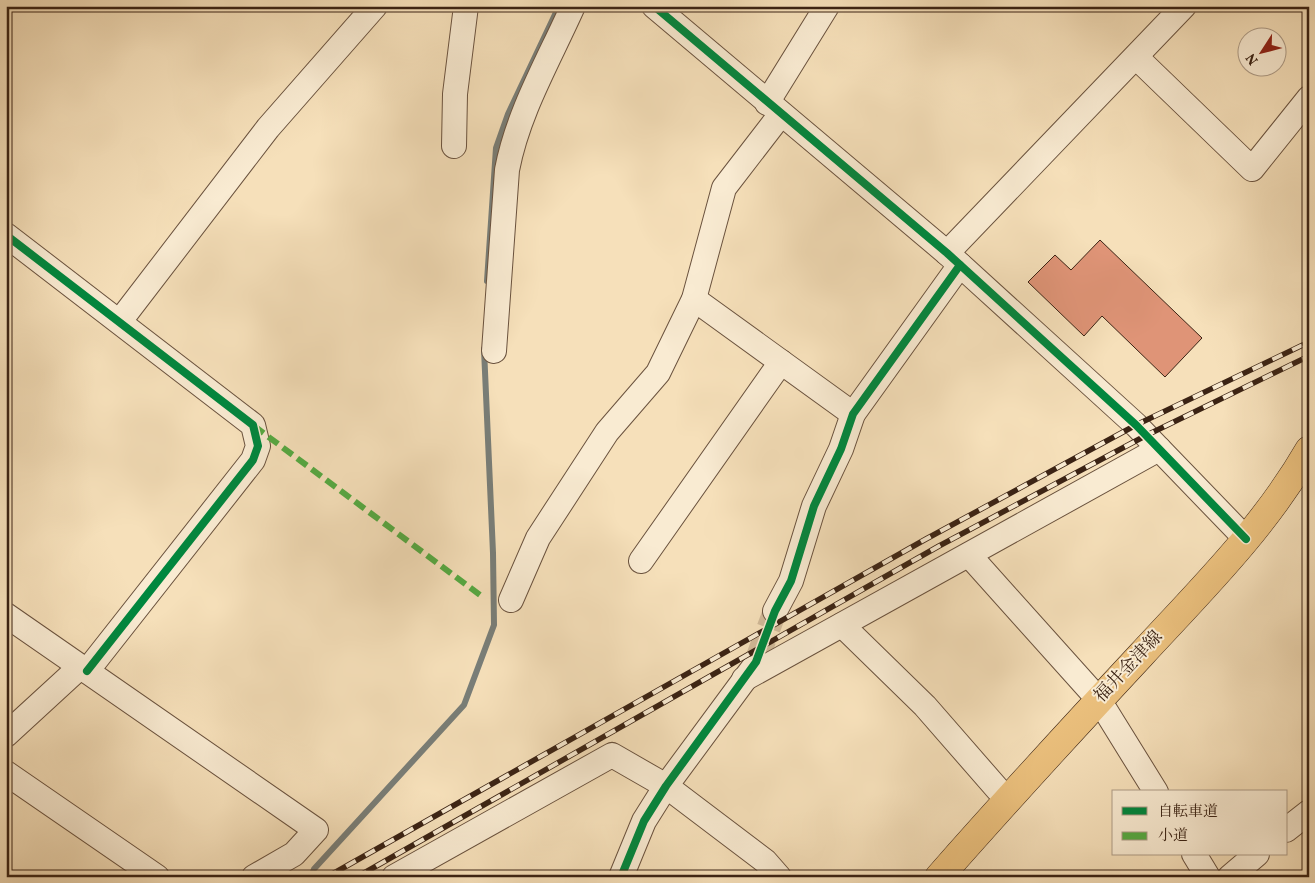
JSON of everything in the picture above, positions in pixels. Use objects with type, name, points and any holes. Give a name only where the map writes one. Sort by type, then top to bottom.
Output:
[{"type":"main road","name":"福井金津線","points":[[939,877],[1007,800],[1222,568],[1277,501],[1309,450]]},
{"type":"street","points":[[120,321],[268,128],[375,6]]},
{"type":"street","points":[[454,146],[455,94],[466,6]]},
{"type":"street","points":[[494,351],[507,170],[512,142],[550,51],[573,6]]},
{"type":"street","points":[[654,6],[954,259],[1136,425],[1246,539]]},
{"type":"street","points":[[511,600],[538,538],[607,432],[658,373],[694,299],[724,188],[774,108],[827,6]]},
{"type":"street","points":[[775,611],[791,581],[814,506],[841,449],[853,414],[954,259],[1184,6]]},
{"type":"street","points":[[1136,57],[1252,169],[1309,98]]},
{"type":"street","points":[[6,235],[253,425],[258,446],[253,460],[84,669],[6,735]]},
{"type":"street","points":[[694,299],[853,414]]},
{"type":"street","points":[[641,560],[781,362]]},
{"type":"street","points":[[621,877],[644,821],[666,786],[750,671],[842,625],[1159,450]]},
{"type":"street","points":[[969,554],[1099,700],[1155,790]]},
{"type":"street","points":[[6,615],[316,830],[294,854],[254,877]]},
{"type":"street","points":[[842,625],[925,706],[1007,800]]},
{"type":"street","points":[[394,877],[612,755],[666,786],[765,861],[779,877]]},
{"type":"street","points":[[6,773],[157,877]]},
{"type":"street","points":[[1288,828],[1309,812]]},
{"type":"street","points":[[1195,856],[1208,877]]},
{"type":"street","points":[[1230,877],[1255,856]]},
{"type":"building","points":[[1100,240],[1202,338],[1165,377],[1102,316],[1084,336],[1028,282],[1055,255],[1071,270]]},
{"type":"waterway","points":[[487,281],[496,148],[508,114],[559,6]]},
{"type":"waterway","points":[[311,877],[314,869],[464,705],[494,625],[493,553],[484,349]]},
{"type":"tunnel","points":[[756,662],[775,611]]},
{"type":"railway","points":[[327,877],[926,539],[1136,425],[1309,342]]},
{"type":"railway","points":[[357,877],[939,546],[1145,436],[1309,356]]},
{"type":"marked path","points":[[254,426],[480,595]]},
{"type":"cycle path","points":[[654,6],[947,253],[1136,425],[1246,539]]},
{"type":"cycle path","points":[[6,235],[253,425],[258,446],[253,460],[87,671]]},
{"type":"cycle path","points":[[621,877],[644,821],[666,786],[756,662],[775,611],[791,581],[814,506],[841,449],[853,414],[960,265]]}]
